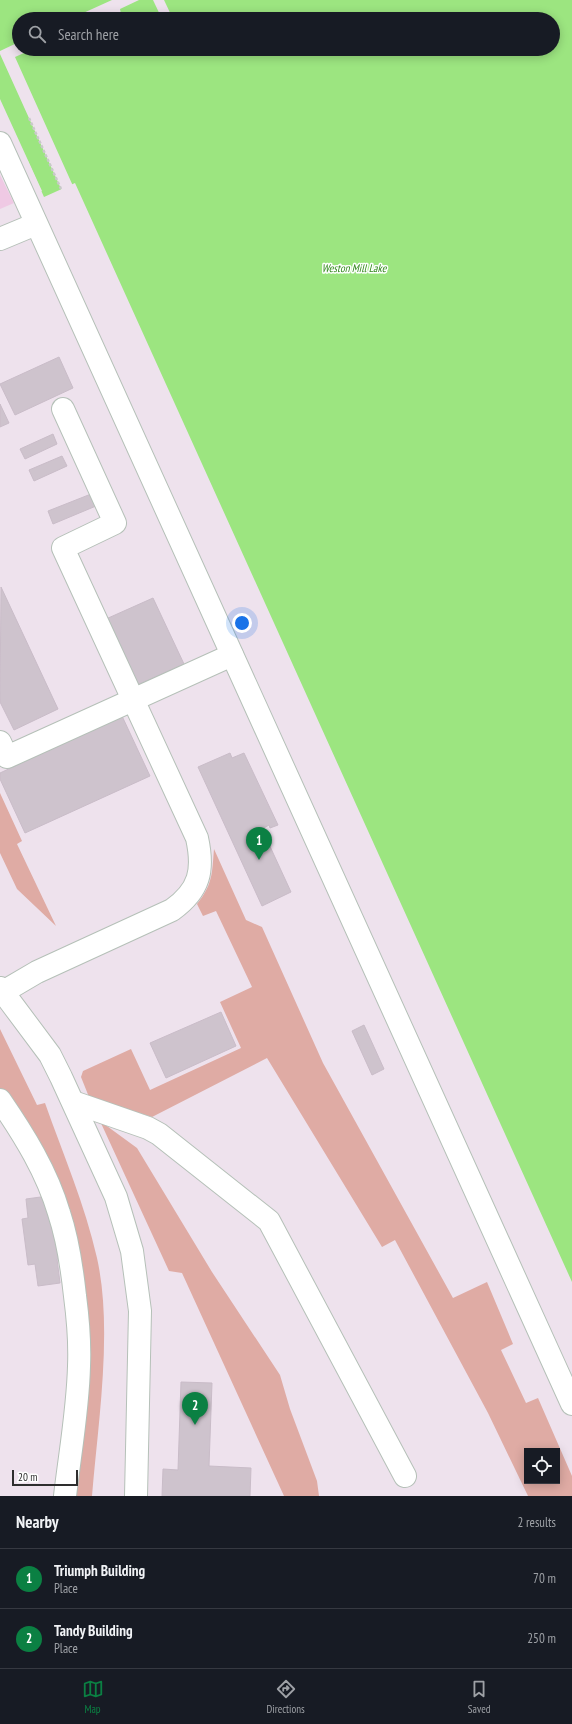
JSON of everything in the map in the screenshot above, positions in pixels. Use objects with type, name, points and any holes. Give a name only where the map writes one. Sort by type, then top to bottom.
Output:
[{"type":"lane","points":[[0,143],[572,1404]]},
{"type":"lane","points":[[0,239],[36,224]]},
{"type":"lane","points":[[63,409],[115,523],[63,548],[197,838],[201,866],[196,884],[187,897],[172,910],[1,990],[50,1055],[74,1102],[116,1197],[132,1251],[140,1312],[136,1496]]},
{"type":"lane","points":[[0,742],[7,757],[232,655]]},
{"type":"lane","points":[[0,1100],[20,1130],[45,1179],[59,1211],[72,1268],[78,1316],[79,1366],[65,1496]]},
{"type":"lane","points":[[74,1102],[148,1128],[159,1134],[269,1221],[406,1476]]},
{"type":"path","points":[[29,118],[61,189]]},
{"type":"shaded area","points":[[0,793],[22,841],[17,844],[56,926],[17,889],[0,853]]},
{"type":"shaded area","points":[[214,849],[246,920],[262,927],[323,1063],[453,1298],[487,1282],[513,1344],[501,1350],[526,1403],[538,1398],[560,1448],[524,1448],[524,1484],[560,1484],[560,1448],[572,1476],[572,1496],[528,1496],[488,1413],[395,1240],[382,1247],[267,1058],[152,1117],[89,1097],[81,1077],[83,1071],[131,1049],[150,1090],[241,1048],[220,1002],[252,987],[216,911],[203,916],[197,904],[209,884],[212,872]]},
{"type":"shaded area","points":[[0,1029],[37,1105],[45,1103],[80,1199],[97,1258],[102,1286],[104,1345],[103,1376],[92,1496],[70,1496],[87,1316],[0,1088]]},
{"type":"shaded area","points":[[100,1121],[137,1148],[212,1272],[280,1375],[290,1409],[317,1481],[319,1496],[284,1496],[182,1273],[169,1271]]},
{"type":"sand","points":[[0,175],[14,203],[0,209]]},
{"type":"water","name":"Weston Mill Lake","points":[[0,0],[572,0],[572,1282],[75,183],[44,197],[28,161],[0,173]]},
{"type":"pier","points":[[112,0],[139,0],[120,9],[121,12],[85,12]]},
{"type":"pier","points":[[153,0],[164,0],[170,12],[159,12]]},
{"type":"pier","points":[[12,45],[12,56],[17,56],[15,57],[73,186],[62,191],[0,54],[0,51]]},
{"type":"pier","points":[[0,99],[42,191],[40,192],[27,163],[1,175]]},
{"type":"building","points":[[59,357],[73,388],[15,415],[0,384]]},
{"type":"building","points":[[0,404],[9,423],[0,427]]},
{"type":"building","points":[[53,434],[57,444],[25,459],[20,449]]},
{"type":"building","points":[[62,456],[67,466],[34,481],[29,470]]},
{"type":"building","points":[[91,494],[96,506],[53,524],[48,511]]},
{"type":"building","points":[[1,587],[58,709],[14,730],[0,702]]},
{"type":"building","points":[[153,598],[184,664],[137,685],[106,619]]},
{"type":"building","points":[[122,716],[150,776],[25,833],[0,779],[0,773]]},
{"type":"building","points":[[230,753],[232,758],[244,753],[278,825],[270,828],[269,825],[262,829],[291,892],[262,906],[198,767]]},
{"type":"building","points":[[221,1012],[236,1046],[166,1078],[150,1043]]},
{"type":"building","points":[[364,1025],[384,1069],[372,1075],[352,1031]]},
{"type":"building","points":[[48,1196],[63,1258],[57,1259],[60,1283],[38,1286],[35,1264],[28,1265],[22,1219],[28,1218],[26,1199]]},
{"type":"building","points":[[181,1382],[212,1383],[209,1466],[251,1468],[250,1496],[162,1496],[163,1469],[178,1470]]},
{"type":"place","name":"Triumph Building","points":[[259,860]]},
{"type":"place","name":"Tandy Building","points":[[195,1425]]}]
